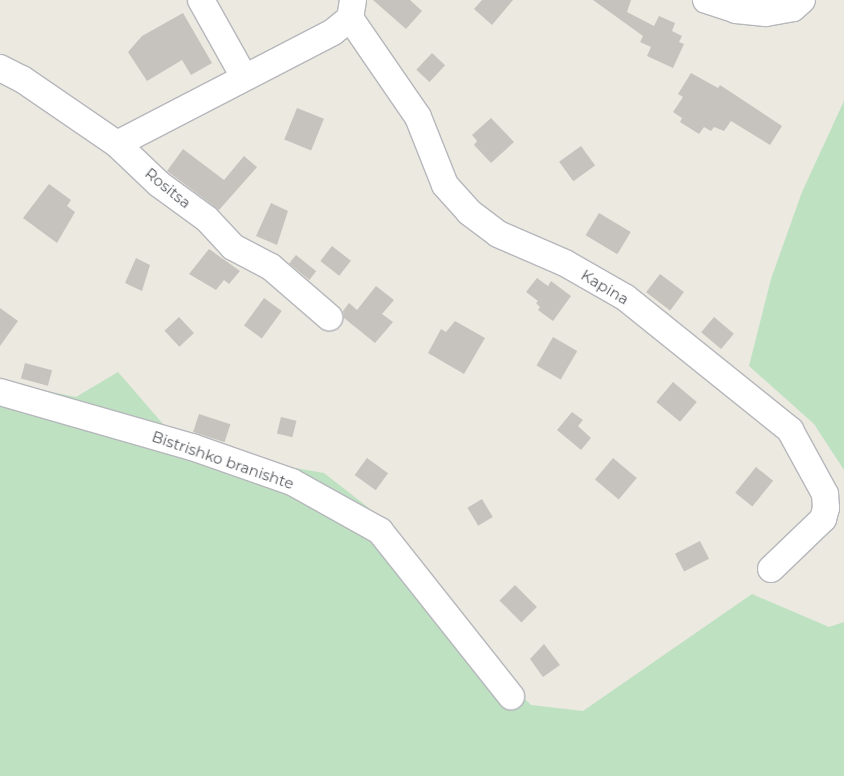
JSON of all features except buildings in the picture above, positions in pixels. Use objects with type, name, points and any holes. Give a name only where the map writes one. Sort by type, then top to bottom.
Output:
[{"type":"street","points":[[201,0],[244,77]]},
{"type":"street","points":[[706,0],[736,10],[766,13],[794,8],[802,0]]},
{"type":"street","points":[[117,144],[333,32],[352,9]]},
{"type":"street","name":"Kapina","points":[[352,9],[418,117],[446,185],[469,212],[498,234],[566,263],[626,298],[790,430],[825,494],[826,508],[823,519],[771,569]]},
{"type":"street","name":"Rositsa","points":[[0,68],[22,79],[117,144],[159,184],[207,219],[234,247],[271,267],[328,317]]},
{"type":"street","name":"Bistrishko branishte","points":[[0,392],[192,447],[292,482],[380,531],[511,696]]},
{"type":"green space","points":[[844,101],[844,470],[814,424],[749,366],[771,279],[802,192]]},
{"type":"green space","points":[[118,372],[176,439],[267,463],[324,473],[369,508],[415,590],[531,705],[583,711],[752,594],[829,627],[844,622],[844,776],[0,776],[0,381],[76,397]]}]
